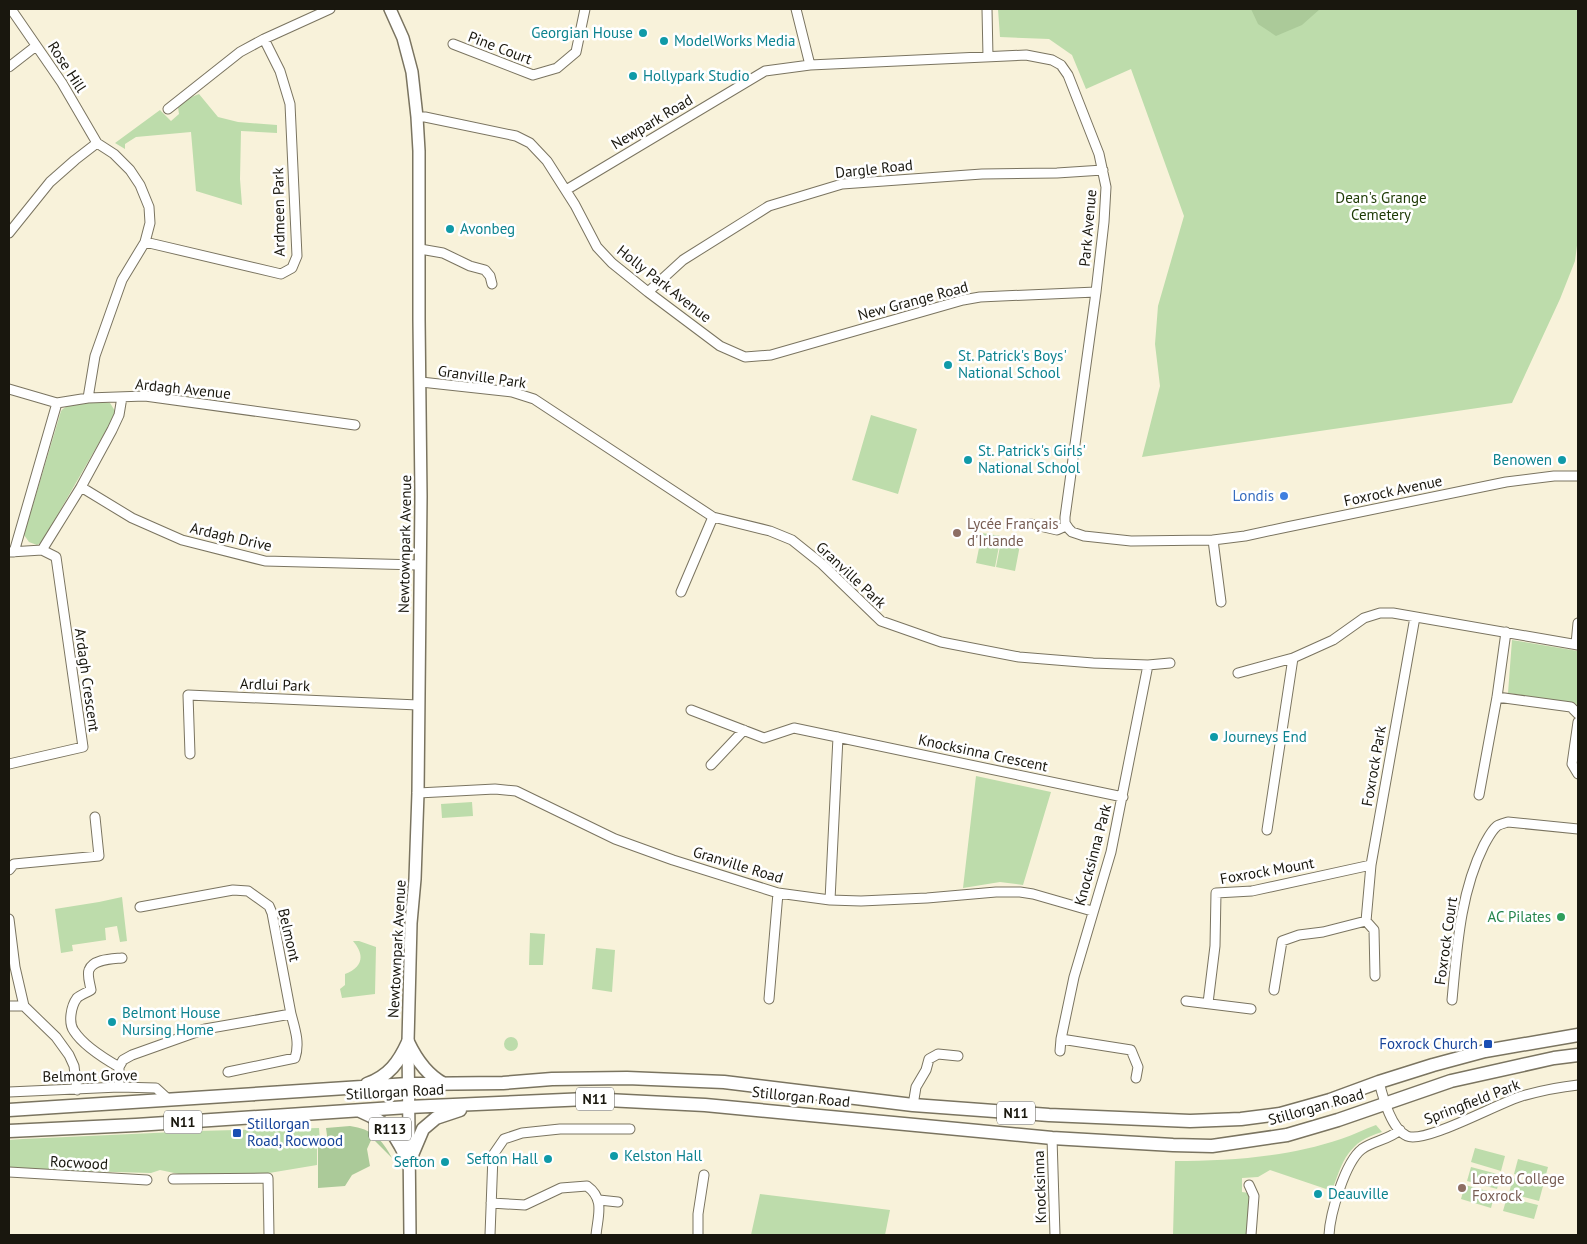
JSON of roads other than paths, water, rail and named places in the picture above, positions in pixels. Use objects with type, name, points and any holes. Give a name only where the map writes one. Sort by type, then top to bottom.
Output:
[{"type":"highway","name":"Stillorgan Road","points":[[168,1099],[408,1084],[503,1083],[552,1079],[656,1079],[724,1082],[913,1105],[1049,1115],[1190,1121],[1241,1119],[1280,1114],[1330,1100],[1433,1065],[1502,1047],[1578,1035]]},
{"type":"highway","points":[[408,1042],[413,1052],[430,1074],[444,1084]]},
{"type":"highway","name":"N11","points":[[358,1087],[376,1081],[390,1072],[400,1060],[408,1042]]},
{"type":"highway","name":"Stillorgan Road","points":[[9,1131],[136,1125],[408,1107],[587,1099],[781,1111],[944,1129],[1052,1138],[1212,1146],[1287,1135],[1451,1082],[1488,1072],[1554,1058],[1578,1055]]},
{"type":"highway","name":"N11","points":[[9,1110],[168,1099]]},
{"type":"highway","name":"N11","points":[[409,1162],[423,1130],[436,1118],[474,1105]]},
{"type":"highway","name":"R113","points":[[357,1110],[378,1119],[391,1130],[409,1162]]},
{"type":"main road","name":"Newtownpark Avenue","points":[[390,9],[403,38],[412,72],[418,117],[421,496],[418,793],[415,879],[411,923],[408,1084]]},
{"type":"main road","name":"R113","points":[[408,1084],[410,1235]]},
{"type":"street","name":"Rose Hill","points":[[11,9],[62,83],[97,143]]},
{"type":"street","points":[[168,110],[240,52],[264,38],[330,9]]},
{"type":"street","name":"Pine Court","points":[[453,44],[533,75],[557,68],[576,52],[585,9]]},
{"type":"street","points":[[796,9],[810,65]]},
{"type":"street","points":[[987,9],[988,57]]},
{"type":"street","name":"Ardmeen Park","points":[[145,242],[281,274],[292,268],[297,256],[290,104],[280,71],[264,38]]},
{"type":"street","points":[[9,67],[36,46]]},
{"type":"street","name":"Newpark Road","points":[[566,190],[766,72],[810,65],[1026,55],[1052,60]]},
{"type":"street","name":"Park Avenue","points":[[1052,60],[1061,65],[1068,75],[1099,154],[1106,188],[1096,292],[1065,517],[1066,526]]},
{"type":"street","name":"Holly Park Avenue","points":[[418,117],[516,136],[530,144],[547,161],[566,190],[597,247],[612,263],[720,346],[745,357],[771,355],[800,347]]},
{"type":"street","points":[[9,233],[50,182],[97,143],[114,154],[130,170],[140,185],[149,207],[150,223],[145,242],[122,280],[95,356],[88,398]]},
{"type":"street","name":"Dargle Road","points":[[648,292],[683,260],[769,206],[842,184],[982,174],[1103,170]]},
{"type":"street","points":[[420,249],[443,253],[470,266],[485,270],[490,276],[492,284]]},
{"type":"street","name":"New Grange Road","points":[[800,347],[963,300],[1010,295],[1096,292]]},
{"type":"street","name":"Granville Park","points":[[420,382],[512,392],[534,399],[713,517],[770,531],[792,540],[822,564],[880,621],[941,642],[1020,657],[1093,663],[1148,665],[1170,663]]},
{"type":"street","name":"Ardagh Avenue","points":[[9,389],[57,403],[88,398],[145,396],[355,426]]},
{"type":"street","points":[[57,403],[12,552],[42,550],[81,488],[119,416],[122,397]]},
{"type":"street","name":"Foxrock Avenue","points":[[1066,526],[1075,534],[1112,540],[1213,540],[1287,528],[1506,482],[1554,476],[1578,476]]},
{"type":"street","name":"Ardagh Drive","points":[[81,488],[132,518],[182,540],[265,560],[419,565]]},
{"type":"street","points":[[681,592],[713,517]]},
{"type":"street","points":[[1031,524],[1057,530],[1066,526]]},
{"type":"street","points":[[1213,540],[1221,602]]},
{"type":"street","name":"Ardagh Crescent","points":[[9,764],[83,747],[56,557],[42,550]]},
{"type":"street","points":[[1238,674],[1293,658],[1333,640],[1364,618],[1380,613],[1393,613],[1577,644],[1578,623]]},
{"type":"street","name":"Foxrock Park","points":[[1375,976],[1374,930],[1366,921],[1371,865],[1415,617]]},
{"type":"street","points":[[1479,795],[1497,697],[1506,632]]},
{"type":"street","points":[[1267,830],[1293,658]]},
{"type":"street","name":"Knocksinna Park","points":[[1060,1051],[1074,977],[1111,852],[1148,665]]},
{"type":"street","name":"Ardlui Park","points":[[190,754],[188,695],[418,705]]},
{"type":"street","points":[[1497,697],[1572,707],[1578,714]]},
{"type":"street","points":[[692,710],[744,730],[711,765]]},
{"type":"street","points":[[1578,722],[1572,764],[1578,774]]},
{"type":"street","name":"Knocksinna Crescent","points":[[744,730],[764,738],[794,728],[1123,797]]},
{"type":"street","points":[[830,900],[838,737]]},
{"type":"street","name":"Granville Road","points":[[418,793],[495,789],[516,791],[615,839],[673,860],[778,893],[830,900],[880,900],[1020,892],[1092,911]]},
{"type":"street","points":[[9,870],[14,864],[99,856],[95,817]]},
{"type":"street","name":"Foxrock Court","points":[[1452,1000],[1459,930],[1466,895],[1478,858],[1490,834],[1498,826],[1508,822],[1578,829]]},
{"type":"street","name":"Foxrock Mount","points":[[1208,1003],[1215,946],[1216,893],[1252,890],[1371,865]]},
{"type":"street","name":"Belmont","points":[[140,907],[233,890],[248,891],[269,906],[272,913],[298,1049],[295,1058],[228,1072]]},
{"type":"street","points":[[769,999],[778,893]]},
{"type":"street","points":[[9,919],[15,967],[24,1006],[56,1037],[69,1054],[74,1066],[77,1090]]},
{"type":"street","points":[[1274,990],[1282,941],[1298,935],[1323,932],[1366,921]]},
{"type":"street","points":[[119,1067],[99,1055],[72,1030],[70,1017],[72,1007],[78,997],[90,990],[88,971],[92,964],[103,960],[122,958]]},
{"type":"street","points":[[1186,1001],[1251,1009]]},
{"type":"street","points":[[9,1006],[24,1006]]},
{"type":"street","points":[[119,1088],[119,1067],[123,1060],[132,1055],[205,1029],[291,1014]]},
{"type":"street","points":[[1061,1039],[1131,1050],[1138,1067],[1136,1078]]},
{"type":"street","points":[[913,1105],[916,1087],[926,1070],[929,1059],[938,1054],[958,1056]]},
{"type":"street","points":[[1328,1235],[1338,1194],[1352,1159],[1369,1145],[1388,1138],[1400,1130],[1388,1112],[1379,1082]]},
{"type":"street","name":"Springfield Park","points":[[1400,1130],[1406,1136],[1417,1138],[1425,1136],[1522,1096],[1576,1086]]},
{"type":"street","name":"Belmont Grove","points":[[9,1092],[156,1088],[168,1099]]},
{"type":"street","points":[[490,1235],[493,1155],[504,1138],[522,1133],[560,1129],[630,1128]]},
{"type":"street","name":"Knocksinna","points":[[1052,1138],[1055,1235]]},
{"type":"street","name":"Rocwood","points":[[9,1172],[147,1180]]},
{"type":"street","points":[[698,1235],[698,1214],[704,1176]]},
{"type":"street","points":[[173,1179],[268,1178],[269,1235]]},
{"type":"street","points":[[491,1203],[525,1205],[561,1188],[578,1185],[587,1186],[595,1192],[599,1200],[596,1235]]},
{"type":"street","points":[[1249,1185],[1254,1196],[1251,1235]]},
{"type":"street","points":[[599,1200],[618,1202]]},
{"type":"place","name":"Georgian House","points":[[643,33]]},
{"type":"place","name":"ModelWorks Media","points":[[664,41]]},
{"type":"place","name":"Hollypark Studio","points":[[633,76]]},
{"type":"place","name":"Avonbeg","points":[[450,229]]},
{"type":"place","name":"St. Patrick's Boys' National School","points":[[948,365]]},
{"type":"place","name":"St. Patrick's Girls' National School","points":[[968,460]]},
{"type":"place","name":"Benowen","points":[[1562,460]]},
{"type":"place","name":"Londis","points":[[1284,496]]},
{"type":"place","name":"Lycée Français d'Irlande","points":[[957,533]]},
{"type":"place","name":"Journeys End","points":[[1214,737]]},
{"type":"place","name":"AC Pilates","points":[[1561,917]]},
{"type":"place","name":"Belmont House Nursing Home","points":[[112,1022]]},
{"type":"place","name":"Foxrock Church","points":[[1488,1044]]},
{"type":"place","name":"Stillorgan Road, Rocwood","points":[[237,1133]]},
{"type":"place","name":"Kelston Hall","points":[[614,1156]]},
{"type":"place","name":"Sefton Hall","points":[[548,1159]]},
{"type":"place","name":"Sefton","points":[[445,1162]]},
{"type":"place","name":"Loreto College Foxrock","points":[[1462,1188]]},
{"type":"place","name":"Deauville","points":[[1318,1194]]},
{"type":"park label","name":"Dean's Grange Cemetery","points":[[1381,206]]}]
